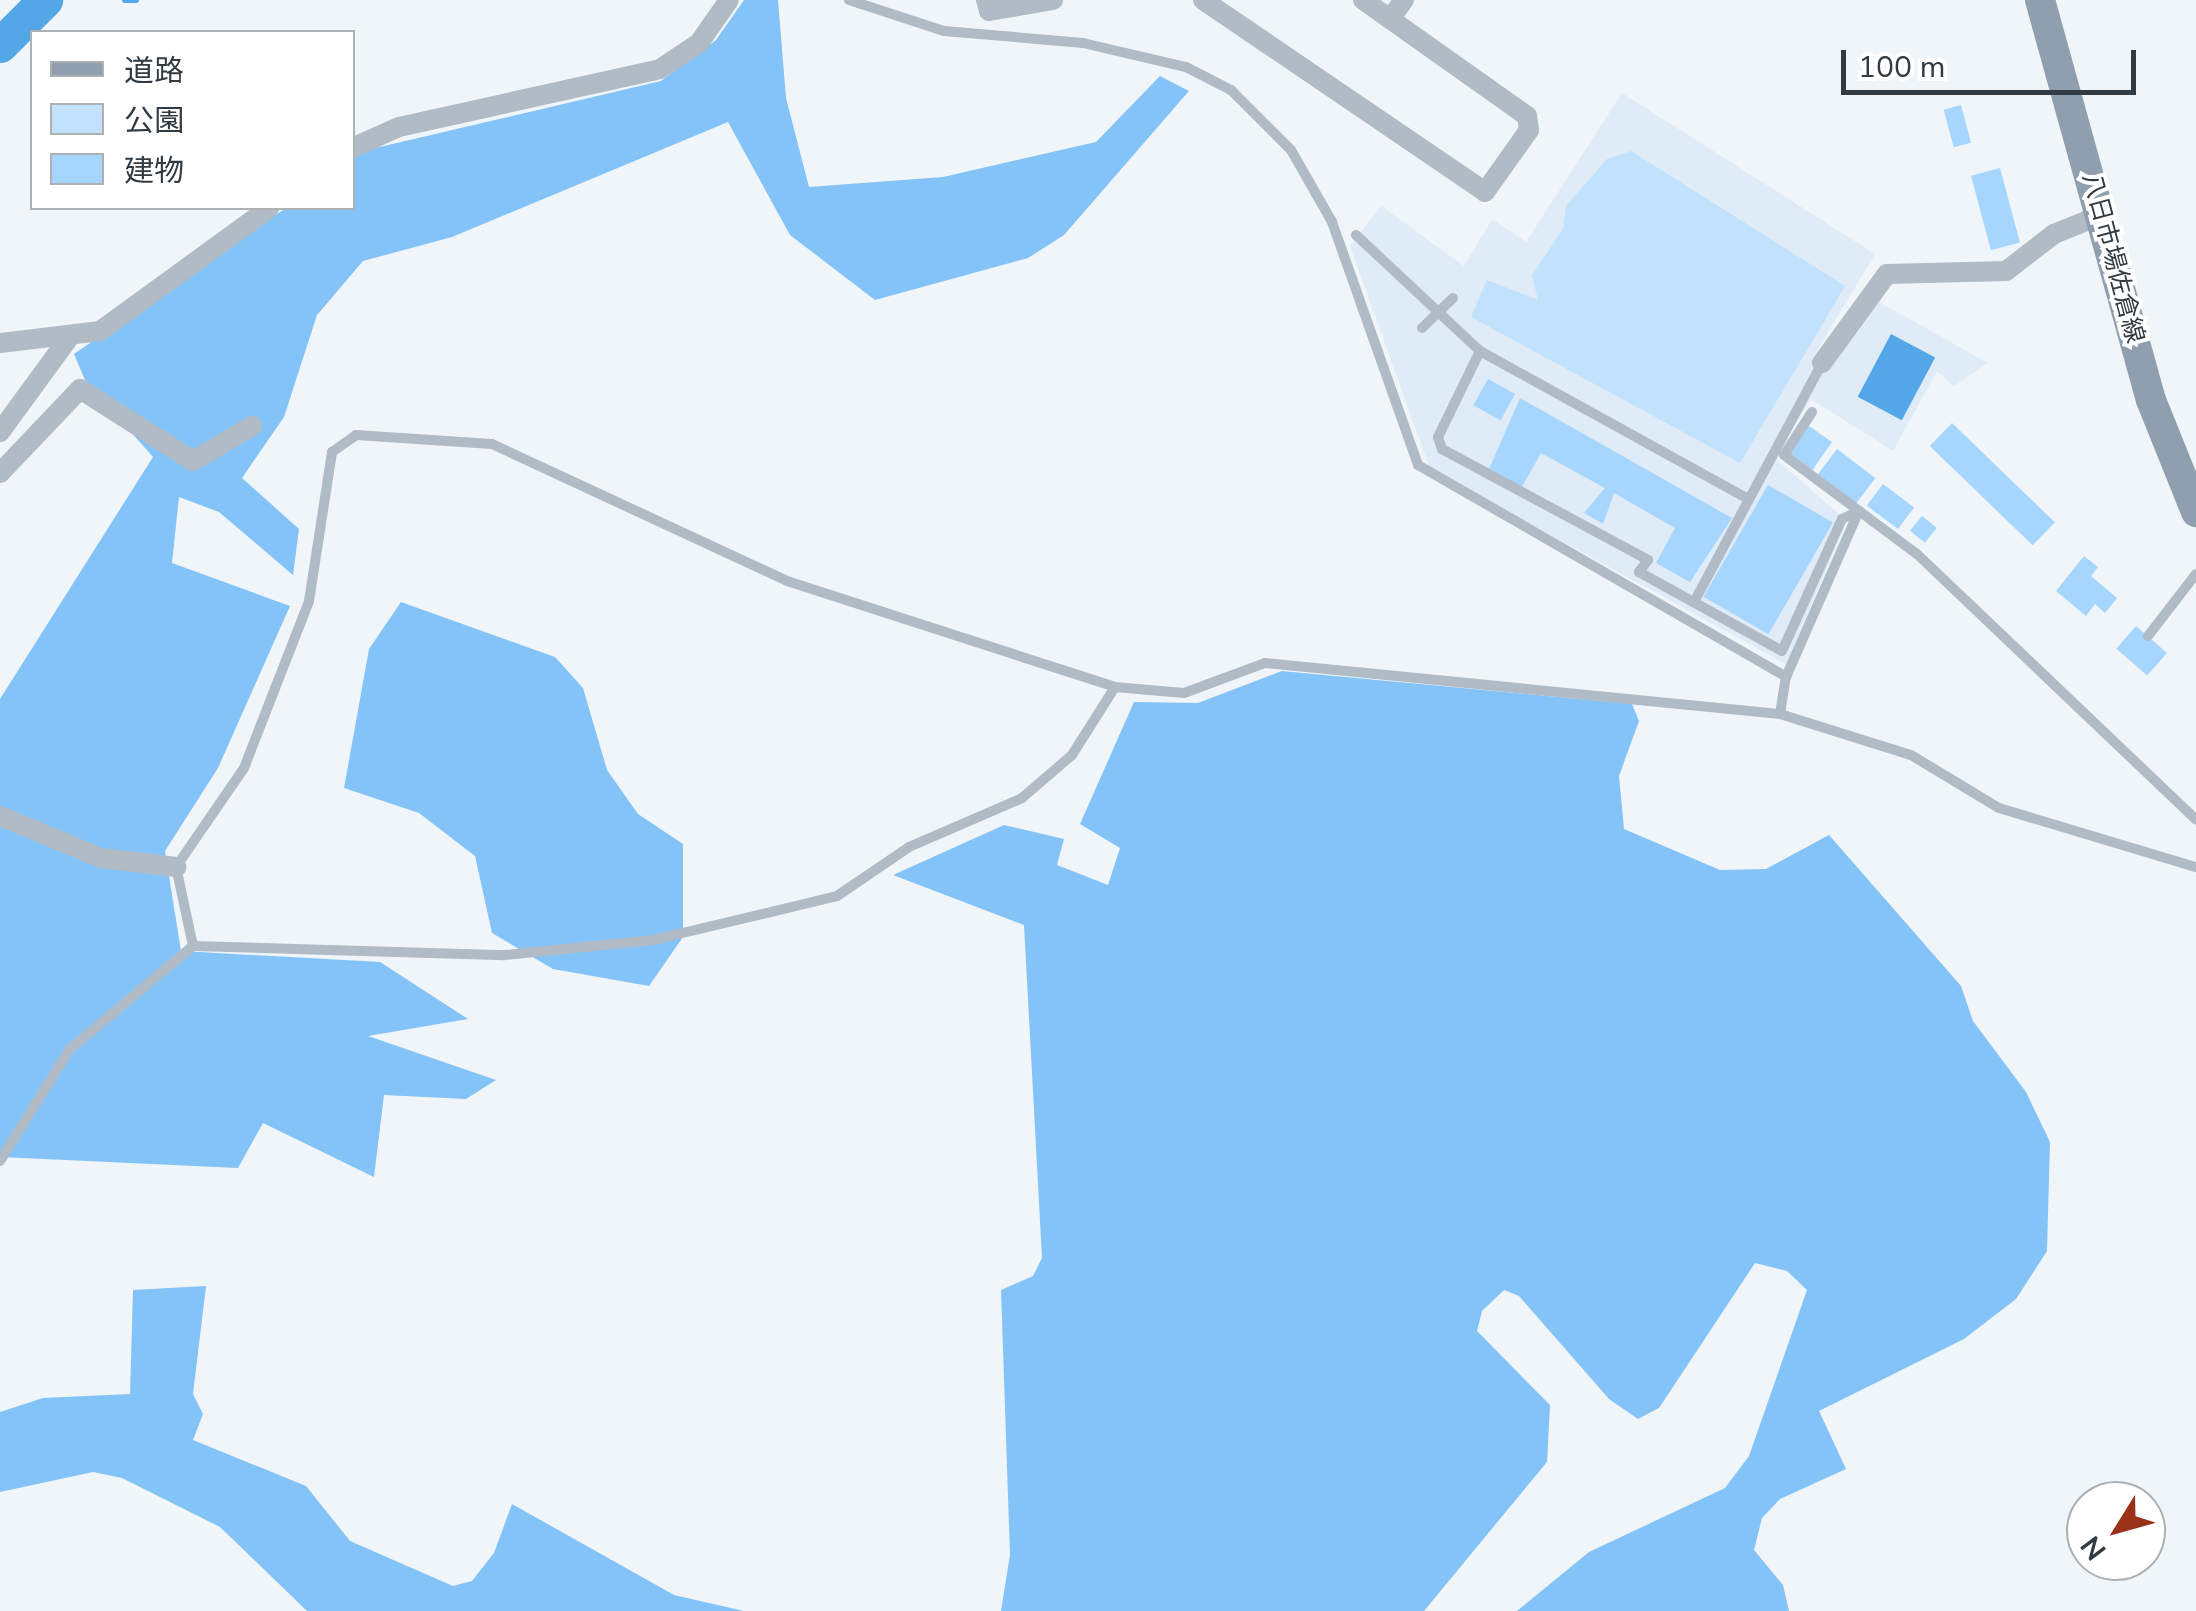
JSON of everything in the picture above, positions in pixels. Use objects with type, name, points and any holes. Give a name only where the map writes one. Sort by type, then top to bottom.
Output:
[{"type":"main road","name":"八日市場佐倉線","points":[[2040,0],[2150,400],[2196,512]]},
{"type":"street","points":[[355,147],[399,127],[660,70],[699,43],[728,0]]},
{"type":"street","points":[[986,0],[989,11],[1053,0]]},
{"type":"street","points":[[1203,0],[1485,192],[1529,130],[1527,116],[1363,0]]},
{"type":"street","points":[[1390,19],[1404,0]]},
{"type":"street","points":[[0,343],[68,339],[100,331],[266,210]]},
{"type":"street","points":[[1822,363],[1874,280],[1902,271],[2006,271],[2054,234],[2101,215]]},
{"type":"street","points":[[0,432],[68,339]]},
{"type":"street","points":[[0,473],[80,389],[193,461],[252,426]]},
{"type":"street","points":[[0,816],[101,858],[176,867]]},
{"type":"lane","points":[[849,0],[944,31],[1083,43],[1186,67],[1231,90],[1290,150],[1332,222],[1418,466],[1786,677]]},
{"type":"lane","points":[[1356,235],[1480,351],[1745,497]]},
{"type":"lane","points":[[1422,328],[1453,298]]},
{"type":"lane","points":[[1480,351],[1438,444],[1648,560],[1639,572],[1782,651],[1842,519],[1859,511]]},
{"type":"lane","points":[[1694,602],[1745,497],[1822,363]]},
{"type":"lane","points":[[1812,412],[1784,455],[1952,585],[2196,820]]},
{"type":"lane","points":[[194,946],[176,867],[244,768],[308,602],[332,452],[356,435],[492,444],[787,580],[1115,687],[1184,693],[1265,663],[1780,714],[1911,755],[1999,808],[2196,869]]},
{"type":"lane","points":[[1780,714],[1786,677],[1859,511]]},
{"type":"lane","points":[[2148,636],[2196,574]]},
{"type":"lane","points":[[0,1161],[69,1050],[194,946],[505,954],[653,940],[837,896],[909,846],[1022,798],[1072,755],[1115,687]]},
{"type":"shaded area","points":[[744,0],[778,0],[786,98],[809,187],[943,177],[1096,142],[1160,76],[1189,91],[1064,235],[1028,258],[875,300],[790,235],[728,122],[452,237],[363,261],[317,315],[284,417],[242,478],[299,529],[293,575],[219,512],[179,497],[172,563],[290,606],[218,768],[165,851],[181,951],[380,962],[468,1019],[368,1036],[496,1080],[466,1099],[384,1095],[374,1177],[263,1123],[238,1168],[0,1157],[0,699],[153,457],[85,380],[74,354],[283,210],[355,210],[355,153],[661,81],[716,40]]},
{"type":"shaded area","points":[[1622,93],[1875,254],[1813,357],[1832,367],[1872,298],[1988,363],[1954,386],[1937,371],[1893,451],[1811,399],[1775,458],[1847,521],[1786,664],[1430,469],[1350,246],[1381,206],[1464,266],[1492,219],[1526,242]]},
{"type":"shaded area","points":[[1891,334],[1935,357],[1902,420],[1858,397]]},
{"type":"shaded area","points":[[401,602],[555,657],[583,688],[607,770],[638,814],[683,844],[683,937],[649,986],[553,969],[492,933],[475,856],[419,813],[344,788],[369,649]]},
{"type":"shaded area","points":[[1282,671],[1632,704],[1639,721],[1619,776],[1624,829],[1720,870],[1766,869],[1829,835],[1961,986],[1973,1021],[2026,1092],[2050,1142],[2047,1251],[2016,1299],[1964,1339],[1819,1411],[1846,1469],[1780,1499],[1762,1518],[1754,1550],[1783,1585],[1789,1611],[1517,1611],[1589,1552],[1725,1488],[1749,1456],[1807,1290],[1787,1271],[1755,1263],[1659,1408],[1638,1419],[1609,1399],[1519,1296],[1504,1290],[1482,1311],[1477,1331],[1550,1405],[1547,1462],[1424,1611],[1001,1611],[1010,1555],[1001,1290],[1033,1276],[1042,1258],[1024,925],[893,875],[1004,825],[1064,839],[1057,865],[1108,885],[1120,848],[1080,824],[1134,702],[1198,703]]},
{"type":"shaded area","points":[[206,1286],[193,1394],[203,1414],[193,1440],[306,1486],[350,1541],[453,1586],[472,1581],[494,1553],[512,1504],[674,1595],[744,1611],[307,1611],[220,1527],[122,1478],[93,1472],[0,1492],[0,1412],[43,1398],[130,1394],[133,1290]]},
{"type":"green space","points":[[1631,151],[1845,286],[1740,463],[1471,317],[1487,280],[1538,300],[1532,275],[1563,229],[1566,206],[1607,159]]},
{"type":"building","points":[[1961,105],[1971,143],[1954,147],[1944,110]]},
{"type":"building","points":[[2000,168],[2020,242],[1991,250],[1971,176]]},
{"type":"building","points":[[1488,379],[1515,394],[1501,420],[1473,405]]},
{"type":"building","points":[[1520,398],[1732,518],[1690,582],[1656,563],[1675,528],[1614,493],[1603,524],[1584,513],[1605,488],[1541,453],[1522,487],[1489,469]]},
{"type":"building","points":[[1952,423],[2055,522],[2033,545],[1930,446]]},
{"type":"building","points":[[1809,426],[1832,442],[1812,470],[1789,454]]},
{"type":"building","points":[[1837,449],[1875,478],[1856,503],[1818,475]]},
{"type":"building","points":[[1883,484],[1914,507],[1898,529],[1867,506]]},
{"type":"building","points":[[1768,485],[1833,523],[1768,634],[1704,597]]},
{"type":"building","points":[[1922,516],[1937,528],[1925,543],[1910,531]]},
{"type":"building","points":[[2084,556],[2098,567],[2091,576],[2117,598],[2105,613],[2095,604],[2086,616],[2056,591]]},
{"type":"building","points":[[2136,626],[2167,653],[2147,676],[2116,649]]},
{"type":"waterway","points":[[0,45],[45,0]]},
{"type":"waterway","points":[[125,0],[136,0]]}]
